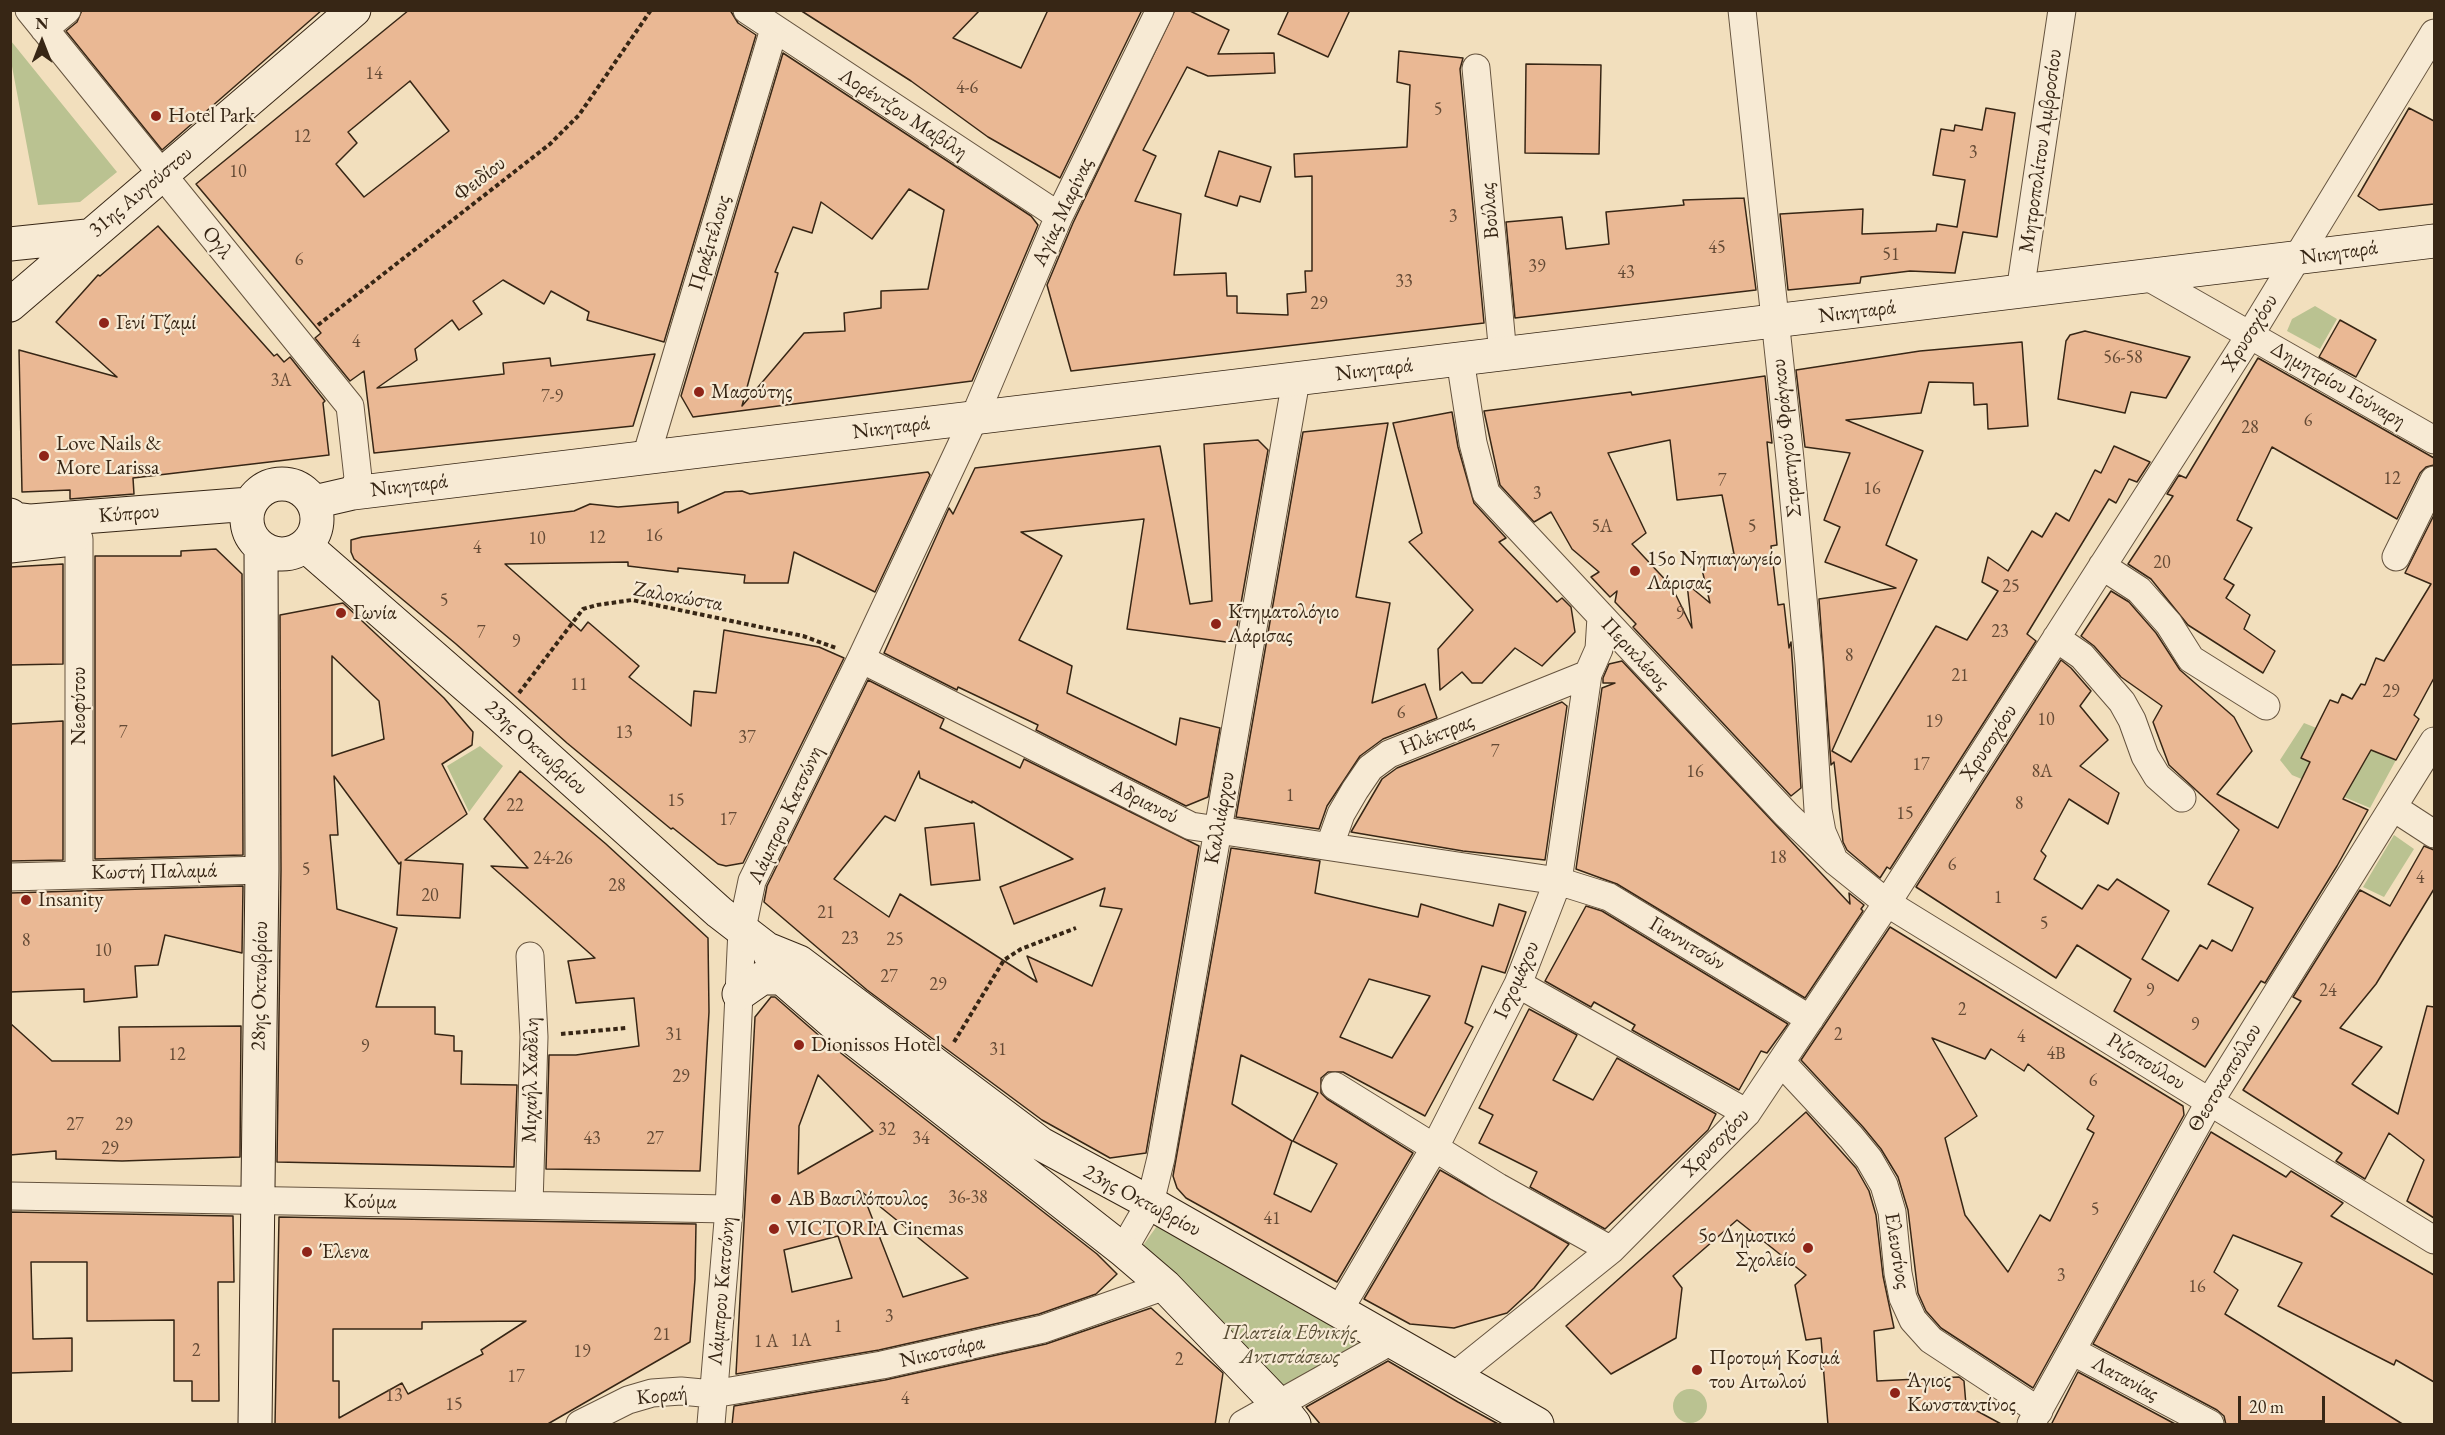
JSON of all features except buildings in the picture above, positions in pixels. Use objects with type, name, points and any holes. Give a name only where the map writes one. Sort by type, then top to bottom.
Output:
[{"type":"main road","name":"31ης Αυγούστου","points":[[10,305],[87,236],[162,175],[353,11]]},
{"type":"main road","points":[[10,244],[87,236]]},
{"type":"main road","name":"Νικηταρά","points":[[314,502],[352,493],[2434,241]]},
{"type":"main road","points":[[273,484],[289,484],[304,490],[314,502],[318,518],[315,533],[306,546],[291,553],[276,553],[252,524],[259,492],[273,484]]},
{"type":"main road","name":"Κύπρου","points":[[10,516],[31,521],[252,524]]},
{"type":"main road","name":"Κύπρου","points":[[10,546],[252,524]]},
{"type":"main road","name":"28ης Οκτωβρίου","points":[[252,524],[262,870],[255,1425]]},
{"type":"main road","name":"23ης Οκτωβρίου","points":[[306,546],[501,716],[719,912],[767,950],[799,962],[938,1069],[1041,1144],[1150,1203],[1537,1425]]},
{"type":"main road","name":"23ης Οκτωβρίου","points":[[767,950],[782,978],[835,1024],[1123,1250],[1165,1286],[1286,1415]]},
{"type":"main road","points":[[740,994],[762,978],[782,978]]},
{"type":"street","points":[[36,20],[67,10]]},
{"type":"street","name":"Λορέντζου Μαβίλη","points":[[747,10],[1059,216]]},
{"type":"street","name":"Αγίας Μαρίνας","points":[[974,418],[1059,216],[1160,10]]},
{"type":"street","name":"Στρατηγού Φράγκου","points":[[1742,10],[1809,663],[1818,810],[1822,832],[1836,862]]},
{"type":"street","name":"Μητροπολίτου Αμβροσίου","points":[[2020,292],[2062,10]]},
{"type":"street","name":"Ογλ","points":[[36,20],[350,406],[358,478],[352,493]]},
{"type":"street","name":"Πραξιτέλους","points":[[646,457],[774,28]]},
{"type":"street","name":"Χρυσοχόου","points":[[1453,1377],[1611,1250],[1747,1113],[1887,903],[2250,335],[2434,33]]},
{"type":"street","name":"Βούλας","points":[[1476,68],[1503,355]]},
{"type":"street","name":"Δημητρίου Γούναρη","points":[[2148,277],[2434,440]]},
{"type":"street","name":"Περικλέους","points":[[1460,359],[1473,443],[1486,493],[1786,814],[1836,862],[1887,903]]},
{"type":"street","name":"Καλλιάρχου","points":[[1123,1250],[1150,1203],[1168,1123],[1296,380]]},
{"type":"street","name":"Λάμπρου Κατσώνη","points":[[711,1425],[729,1209],[742,929],[752,881],[861,659],[974,418]]},
{"type":"street","points":[[2396,557],[2434,480]]},
{"type":"street","name":"Νεοφύτου","points":[[79,538],[79,874]]},
{"type":"street","points":[[2103,566],[2139,590],[2169,624],[2191,659],[2266,706]]},
{"type":"street","name":"Ισχομάχου","points":[[1338,1312],[1435,1147],[1518,984],[1558,881],[1588,674],[1599,649],[1601,617]]},
{"type":"street","points":[[2056,638],[2082,656],[2122,702],[2133,720],[2145,756],[2157,776],[2182,798]]},
{"type":"street","name":"Αδριανού","points":[[861,659],[1191,826],[1330,845],[1558,881]]},
{"type":"street","name":"Ηλέκτρας","points":[[1330,845],[1341,814],[1354,790],[1370,768],[1389,754],[1588,674]]},
{"type":"street","name":"Θεοτοκοπούλου","points":[[2035,1418],[2210,1101],[2434,741]]},
{"type":"street","points":[[2394,808],[2434,834]]},
{"type":"street","name":"Κωστή Παλαμά","points":[[10,877],[262,870]]},
{"type":"street","name":"Γιαννιτσών","points":[[1558,881],[1609,897],[1810,1019]]},
{"type":"street","name":"Ριζοπούλου","points":[[1887,903],[2434,1240]]},
{"type":"street","name":"Μιχαήλ Χαδέλη","points":[[529,1205],[534,1037],[530,956]]},
{"type":"street","points":[[1518,984],[1747,1113]]},
{"type":"street","name":"Ελευσίνος","points":[[1782,1063],[1851,1137],[1869,1159],[1884,1185],[1892,1212],[1901,1290],[1913,1320],[1931,1340],[2035,1418]]},
{"type":"street","points":[[1335,1086],[1611,1250]]},
{"type":"street","name":"Κούμα","points":[[10,1196],[729,1209]]},
{"type":"street","name":"Νικοτσάρα","points":[[713,1394],[882,1365],[1044,1329],[1165,1286]]},
{"type":"street","points":[[1243,1425],[1286,1415],[1391,1341]]},
{"type":"street","name":"Λατανίας","points":[[2072,1351],[2210,1425]]},
{"type":"street","name":"Κοραή","points":[[580,1425],[628,1400],[652,1394],[681,1390],[713,1394]]},
{"type":"path","name":"Φειδίου","points":[[296,342],[550,144],[579,115],[651,10]]},
{"type":"path","name":"Ζαλοκώστα","points":[[501,716],[583,609],[597,605],[633,600],[803,636],[861,659]]},
{"type":"path","points":[[938,1069],[1004,960],[1021,950],[1076,928]]},
{"type":"path","points":[[534,1037],[626,1028]]},
{"type":"green space","points":[[11,41],[117,172],[80,202],[38,205],[11,61]]},
{"type":"green space","points":[[2315,306],[2337,319],[2320,349],[2287,331],[2292,319]]},
{"type":"green space","points":[[2304,723],[2396,760],[2370,808],[2292,775],[2280,760]]},
{"type":"green space","points":[[480,746],[503,766],[469,812],[447,766]]},
{"type":"green space","points":[[2394,835],[2414,849],[2384,897],[2363,887]]},
{"type":"green space","name":"Πλατεία Εθνικής Αντιστάσεως","points":[[1162,1219],[1364,1347],[1283,1394],[1139,1251]]},
{"type":"green space","points":[[1690,1389],[1702,1394],[1707,1406],[1702,1418],[1690,1423],[1678,1418],[1673,1406],[1678,1394]]},
{"type":"place","name":"Hotel Park","points":[[156,116]]},
{"type":"place","name":"Γενί Τζαμί","points":[[104,323]]},
{"type":"place","name":"Μασούτης","points":[[699,392]]},
{"type":"place","name":"Love Νails & Μore Larissa","points":[[44,456]]},
{"type":"place","name":"15ο Νηπιαγωγείο Λάρισας","points":[[1635,571]]},
{"type":"place","name":"Γωνία","points":[[341,613]]},
{"type":"place","name":"Κτηματολόγιο Λάρισας","points":[[1216,624]]},
{"type":"place","name":"Insanity","points":[[26,900]]},
{"type":"place","name":"Dionissos Hotel","points":[[799,1045]]},
{"type":"place","name":"ΑΒ Βασιλόπουλος","points":[[776,1199]]},
{"type":"place","name":"VICTORIA Cinemas","points":[[774,1229]]},
{"type":"place","name":"5ο Δημοτικό Σχολείο","points":[[1808,1248]]},
{"type":"place","name":"Έλενα","points":[[307,1252]]},
{"type":"place","name":"Προτομή Κοσμά του Αιτωλού","points":[[1697,1370]]},
{"type":"place","name":"Άγιος Κωνσταντίνος","points":[[1895,1393]]}]
